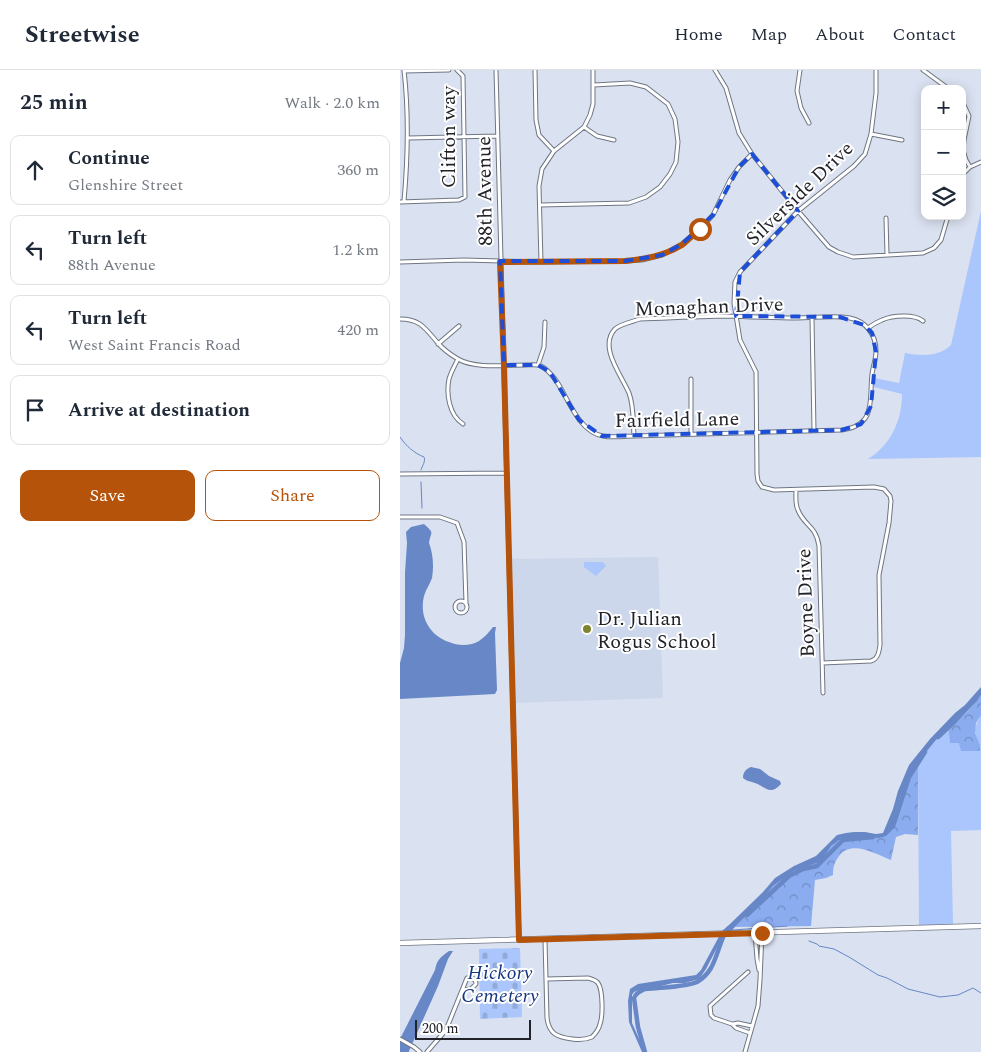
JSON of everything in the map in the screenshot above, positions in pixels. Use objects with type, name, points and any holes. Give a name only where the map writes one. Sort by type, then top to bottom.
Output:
[{"type":"street","points":[[402,202],[407,166],[408,138],[408,109],[404,71],[449,70]]},
{"type":"street","name":"88th Avenue","points":[[496,70],[519,940]]},
{"type":"street","points":[[535,70],[536,120],[540,135],[554,151]]},
{"type":"street","points":[[541,262],[539,186],[542,169],[554,151],[584,127],[593,104],[593,70]]},
{"type":"street","points":[[715,70],[726,88],[739,133],[752,154],[829,247],[854,257],[923,254],[934,248],[942,240],[947,220]]},
{"type":"street","points":[[800,70],[797,91],[801,108],[809,123]]},
{"type":"street","name":"Silverside Drive","points":[[822,663],[871,661],[878,654],[880,645],[879,575],[889,523],[891,501],[887,492],[879,488],[774,490],[762,487],[758,481],[757,474],[756,372],[740,340],[734,303],[736,282],[740,272],[798,211],[854,166],[864,154],[872,134],[876,70]]},
{"type":"street","points":[[923,70],[944,85]]},
{"type":"street","name":"Clifton way","points":[[402,202],[460,200],[465,197],[463,76],[459,71]]},
{"type":"street","points":[[540,205],[630,203],[646,197],[660,187],[676,162],[678,142],[675,120],[668,104],[646,87],[630,83],[594,85]]},
{"type":"street","points":[[966,110],[969,116],[963,144],[964,155],[970,167]]},
{"type":"street","points":[[584,127],[597,136],[614,140]]},
{"type":"street","points":[[872,134],[902,140]]},
{"type":"street","points":[[408,138],[497,136]]},
{"type":"street","points":[[400,262],[464,260],[500,262],[625,261],[642,260],[662,255],[682,244],[713,215],[730,180],[739,167],[752,154]]},
{"type":"street","points":[[966,171],[981,162]]},
{"type":"street","points":[[886,218],[887,256]]},
{"type":"street","name":"Monaghan Drive","points":[[634,436],[632,404],[608,349],[609,340],[615,329],[626,323],[640,319],[736,316],[850,318],[868,328]]},
{"type":"street","points":[[868,328],[889,317],[915,316],[924,321]]},
{"type":"street","points":[[812,318],[814,431]]},
{"type":"street","points":[[400,319],[408,319],[418,323],[427,329],[438,344],[458,360],[476,366],[538,365],[544,347],[545,322]]},
{"type":"street","points":[[438,344],[460,326]]},
{"type":"street","name":"Fairfield Lane","points":[[538,365],[550,372],[561,387],[579,420],[589,430],[602,436],[850,429],[857,426],[865,418],[871,406],[872,375],[876,352],[872,333],[868,328]]},
{"type":"street","points":[[458,360],[450,378],[448,395],[451,408],[457,420],[463,424]]},
{"type":"street","points":[[691,379],[691,434]]},
{"type":"street","points":[[400,474],[507,473]]},
{"type":"street","name":"Boyne Drive","points":[[796,490],[798,511],[813,528],[818,540],[823,693]]},
{"type":"street","points":[[400,517],[440,517],[457,523],[464,542],[466,604]]},
{"type":"street","points":[[400,943],[981,926]]},
{"type":"street","points":[[745,1052],[758,1006],[762,933]]},
{"type":"street","points":[[755,934],[760,973]]},
{"type":"street","points":[[545,940],[546,979],[547,1018],[549,1028],[555,1034],[562,1037],[579,1040],[592,1038],[598,1030],[601,1020],[601,993],[598,982],[592,978],[546,979]]},
{"type":"street","points":[[748,972],[710,1006],[711,1015],[714,1018],[750,1033]]},
{"type":"street","points":[[427,1052],[446,1030],[467,978],[471,977],[476,981],[476,984],[471,989],[463,990]]},
{"type":"street","points":[[732,1024],[738,1023],[752,1026]]},
{"type":"street","points":[[400,1039],[420,1052]]},
{"type":"highlighted area","points":[[752,154],[798,211],[740,272],[736,316],[840,317],[864,325],[872,333],[876,352],[871,406],[861,424],[842,430],[602,436],[579,420],[550,372],[538,365],[504,365],[500,261],[625,261],[662,255],[682,244],[713,215],[739,167]]},
{"type":"shaded area","points":[[424,524],[431,533],[429,543],[433,565],[432,578],[424,596],[424,617],[436,635],[456,644],[468,645],[476,643],[493,627],[496,627],[497,690],[495,694],[400,699],[400,663],[405,635],[406,532],[411,527]]},
{"type":"shaded area","name":"Dr. Julian Rogus School","points":[[512,557],[514,559],[658,557],[663,698],[514,703]]},
{"type":"shaded area","points":[[981,687],[981,695],[977,701],[956,723],[945,729],[912,769],[891,827],[886,835],[878,838],[867,837],[839,840],[831,846],[819,862],[794,871],[773,886],[763,899],[720,942],[699,979],[634,992],[632,995],[632,1023],[645,1052],[642,1052],[629,1022],[628,1001],[630,989],[638,984],[696,975],[701,970],[722,931],[775,878],[794,866],[816,856],[837,835],[854,832],[883,833],[909,765],[930,739]]},
{"type":"shaded area","points":[[751,767],[760,769],[780,781],[781,784],[777,788],[768,790],[746,780],[743,778],[744,774]]},
{"type":"shaded area","points":[[449,951],[453,951],[409,1052],[400,1052],[400,1039],[438,961]]},
{"type":"green space","points":[[981,211],[981,457],[868,459],[883,447],[894,431],[900,413],[902,394],[874,387],[874,378],[899,383],[905,353],[930,355],[941,352],[951,345]]},
{"type":"green space","points":[[584,562],[603,562],[606,566],[596,576],[584,567]]},
{"type":"green space","points":[[981,695],[981,715],[976,723],[975,733],[980,750],[961,751],[959,743],[950,743],[948,727],[966,713]]},
{"type":"green space","points":[[981,713],[981,830],[951,831],[953,924],[919,925],[918,761],[948,727],[950,743],[980,745],[975,731]]},
{"type":"green space","points":[[918,761],[918,835],[905,834],[896,837],[891,860],[864,849],[857,848],[844,851],[835,863],[833,875],[815,880],[811,926],[735,927],[763,899],[773,886],[794,871],[813,864],[835,842],[851,838],[878,838],[891,827],[907,780]]},
{"type":"green space","name":"Hickory Cemetery","points":[[520,948],[522,1017],[480,1019],[479,949]]},
{"type":"waterway","points":[[400,437],[410,449],[424,457],[421,470]]},
{"type":"waterway","points":[[421,482],[422,508]]},
{"type":"waterway","points":[[938,737],[954,722]]},
{"type":"waterway","points":[[885,834],[893,826],[909,777],[925,752]]},
{"type":"waterway","points":[[747,915],[789,876],[803,869],[817,866],[843,840],[873,837]]},
{"type":"waterway","points":[[731,928],[733,930],[787,926]]},
{"type":"waterway","points":[[645,1052],[638,1027],[635,996],[638,992],[645,989],[679,986],[699,981],[711,968],[724,935]]},
{"type":"waterway","points":[[809,941],[819,946],[834,949],[878,975],[908,989],[940,997],[958,995],[973,988],[981,993]]},
{"type":"place","name":"Dr. Julian Rogus School","points":[[587,629]]},
{"type":"route","points":[[700,229],[682,244],[662,255],[642,260],[500,262],[519,940],[762,933]]}]
